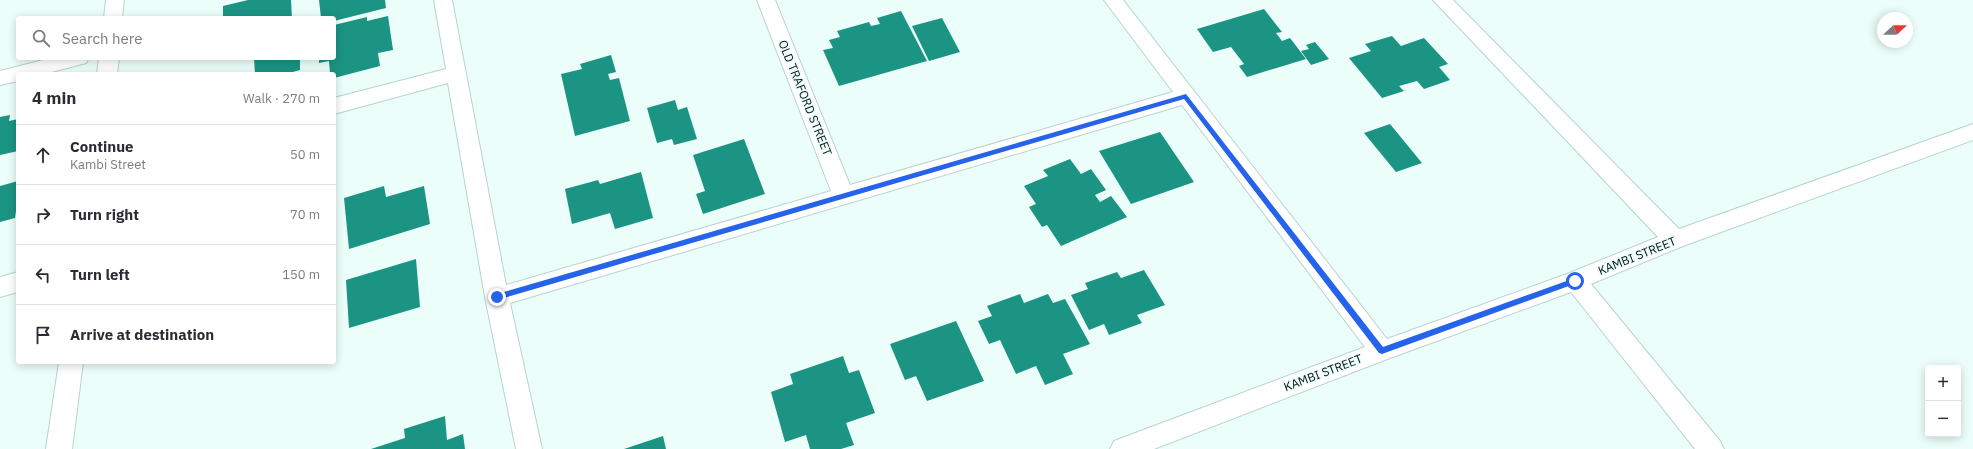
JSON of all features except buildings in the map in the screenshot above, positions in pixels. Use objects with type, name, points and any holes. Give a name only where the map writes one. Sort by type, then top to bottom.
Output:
[{"type":"street","points":[[113,16],[115,0]]},
{"type":"street","points":[[443,0],[497,297],[529,449]]},
{"type":"street","name":"OLD TRAFORD STREET","points":[[766,0],[844,196]]},
{"type":"street","points":[[1113,0],[1382,351]]},
{"type":"street","points":[[1442,0],[1675,240]]},
{"type":"street","points":[[24,72],[72,60]]},
{"type":"street","points":[[107,72],[108,60]]},
{"type":"street","points":[[0,78],[16,74]]},
{"type":"street","points":[[336,105],[456,74]]},
{"type":"street","points":[[497,297],[1186,96]]},
{"type":"street","name":"KAMBI STREET","points":[[1123,449],[1382,351],[1575,281],[1675,240],[1973,132]]},
{"type":"street","points":[[1575,281],[1711,449]]},
{"type":"street","points":[[0,287],[16,283]]},
{"type":"street","points":[[59,449],[71,364]]},
{"type":"route","points":[[497,297],[1186,96],[1382,351],[1575,281]]}]
